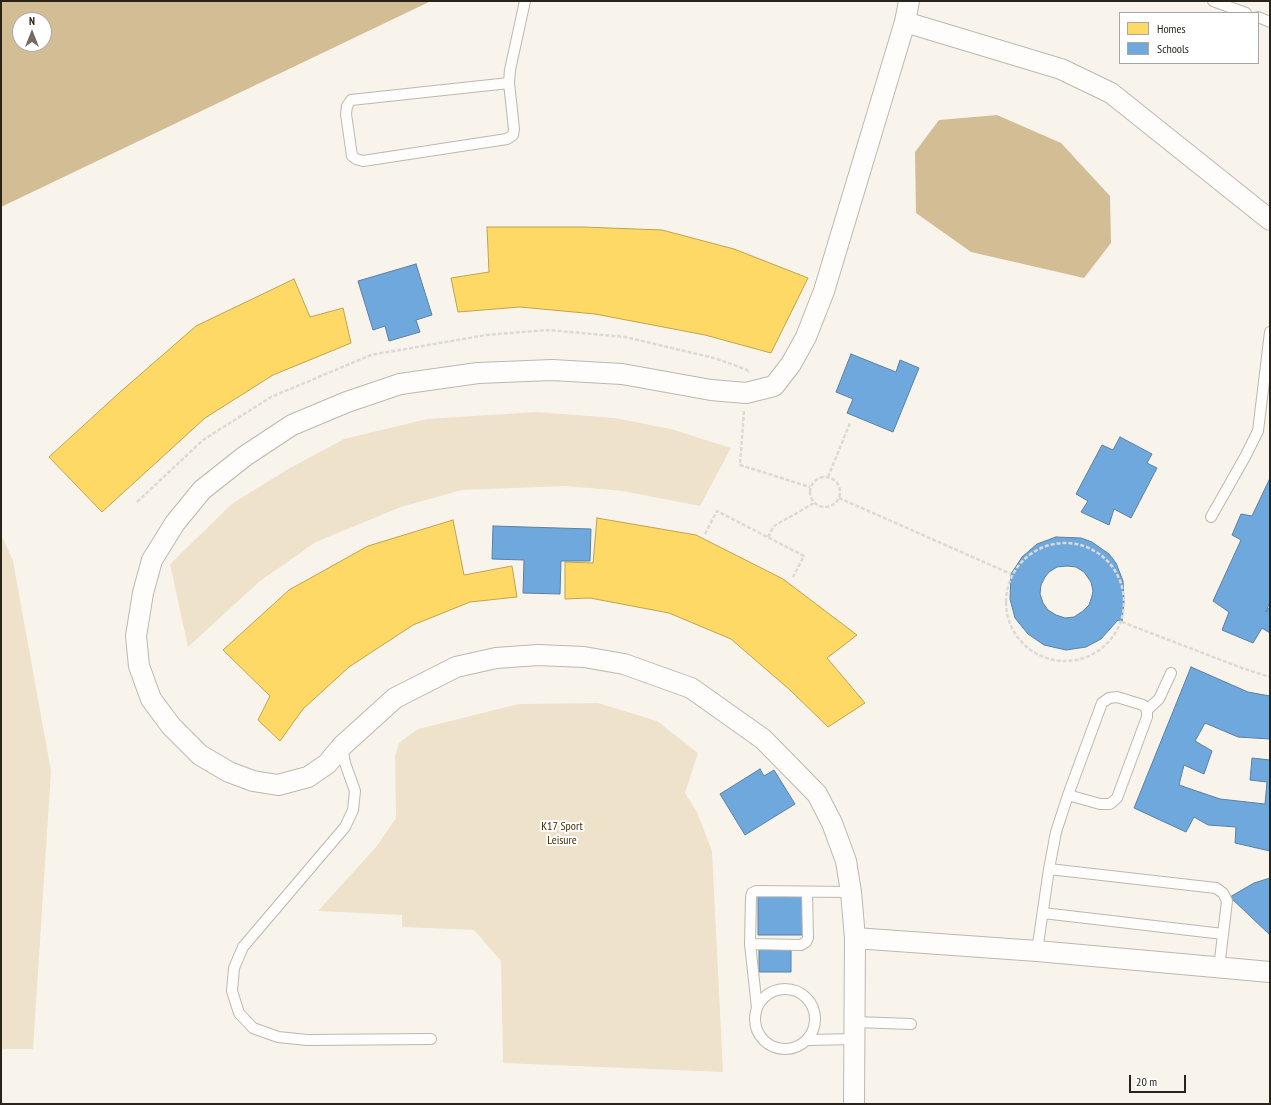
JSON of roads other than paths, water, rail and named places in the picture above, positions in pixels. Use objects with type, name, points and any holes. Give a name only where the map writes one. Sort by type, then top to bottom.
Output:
[{"type":"street","points":[[854,1104],[854,938],[851,892],[846,861],[832,823],[817,794],[763,739],[690,688],[624,664],[584,657],[538,655],[496,658],[456,667],[395,698],[342,746],[327,764],[308,778],[278,785],[253,781],[229,772],[200,755],[171,726],[151,699],[139,666],[136,636],[143,593],[152,560],[175,523],[202,490],[245,456],[292,425],[347,402],[400,384],[478,373],[552,370],[622,374],[711,390],[746,393],[774,386],[791,364],[806,337],[824,291],[905,22],[909,1]]},
{"type":"street","points":[[905,22],[1061,69],[1111,93],[1270,220]]},
{"type":"street","points":[[854,938],[1037,951],[1270,972]]},
{"type":"lane","points":[[509,83],[351,100],[347,106],[346,114],[352,156],[363,161],[507,139],[513,136],[514,129],[509,83],[510,70],[525,1]]},
{"type":"lane","points":[[1213,1],[1243,12]]},
{"type":"lane","points":[[1259,17],[1270,22]]},
{"type":"lane","points":[[1211,517],[1258,431],[1270,332]]},
{"type":"lane","points":[[1068,795],[1100,804],[1110,804],[1117,798],[1146,717],[1147,710],[1159,699],[1171,673]]},
{"type":"lane","points":[[1037,951],[1056,832],[1102,703],[1109,698],[1117,697],[1143,705],[1147,710]]},
{"type":"lane","points":[[342,746],[345,763],[355,791],[353,810],[345,827],[242,947],[234,968],[232,991],[239,1013],[253,1028],[278,1036],[308,1040],[431,1039]]},
{"type":"lane","points":[[1049,869],[1216,888],[1223,893],[1227,901],[1219,968]]},
{"type":"lane","points":[[851,892],[756,891],[752,893],[750,944],[757,1008],[755,1018],[756,1029],[761,1038],[769,1045],[779,1049],[789,1049],[799,1046],[808,1040],[855,1030],[911,1024]]},
{"type":"lane","points":[[750,944],[801,945],[806,942],[808,938],[807,892]]},
{"type":"lane","points":[[1043,913],[1223,934]]},
{"type":"lane","points":[[757,1008],[762,1000],[778,990],[788,989],[806,997],[812,1004],[815,1013],[813,1032],[808,1040]]},
{"type":"park label","name":"K17 Sport Leisure","points":[[562,834]]}]
